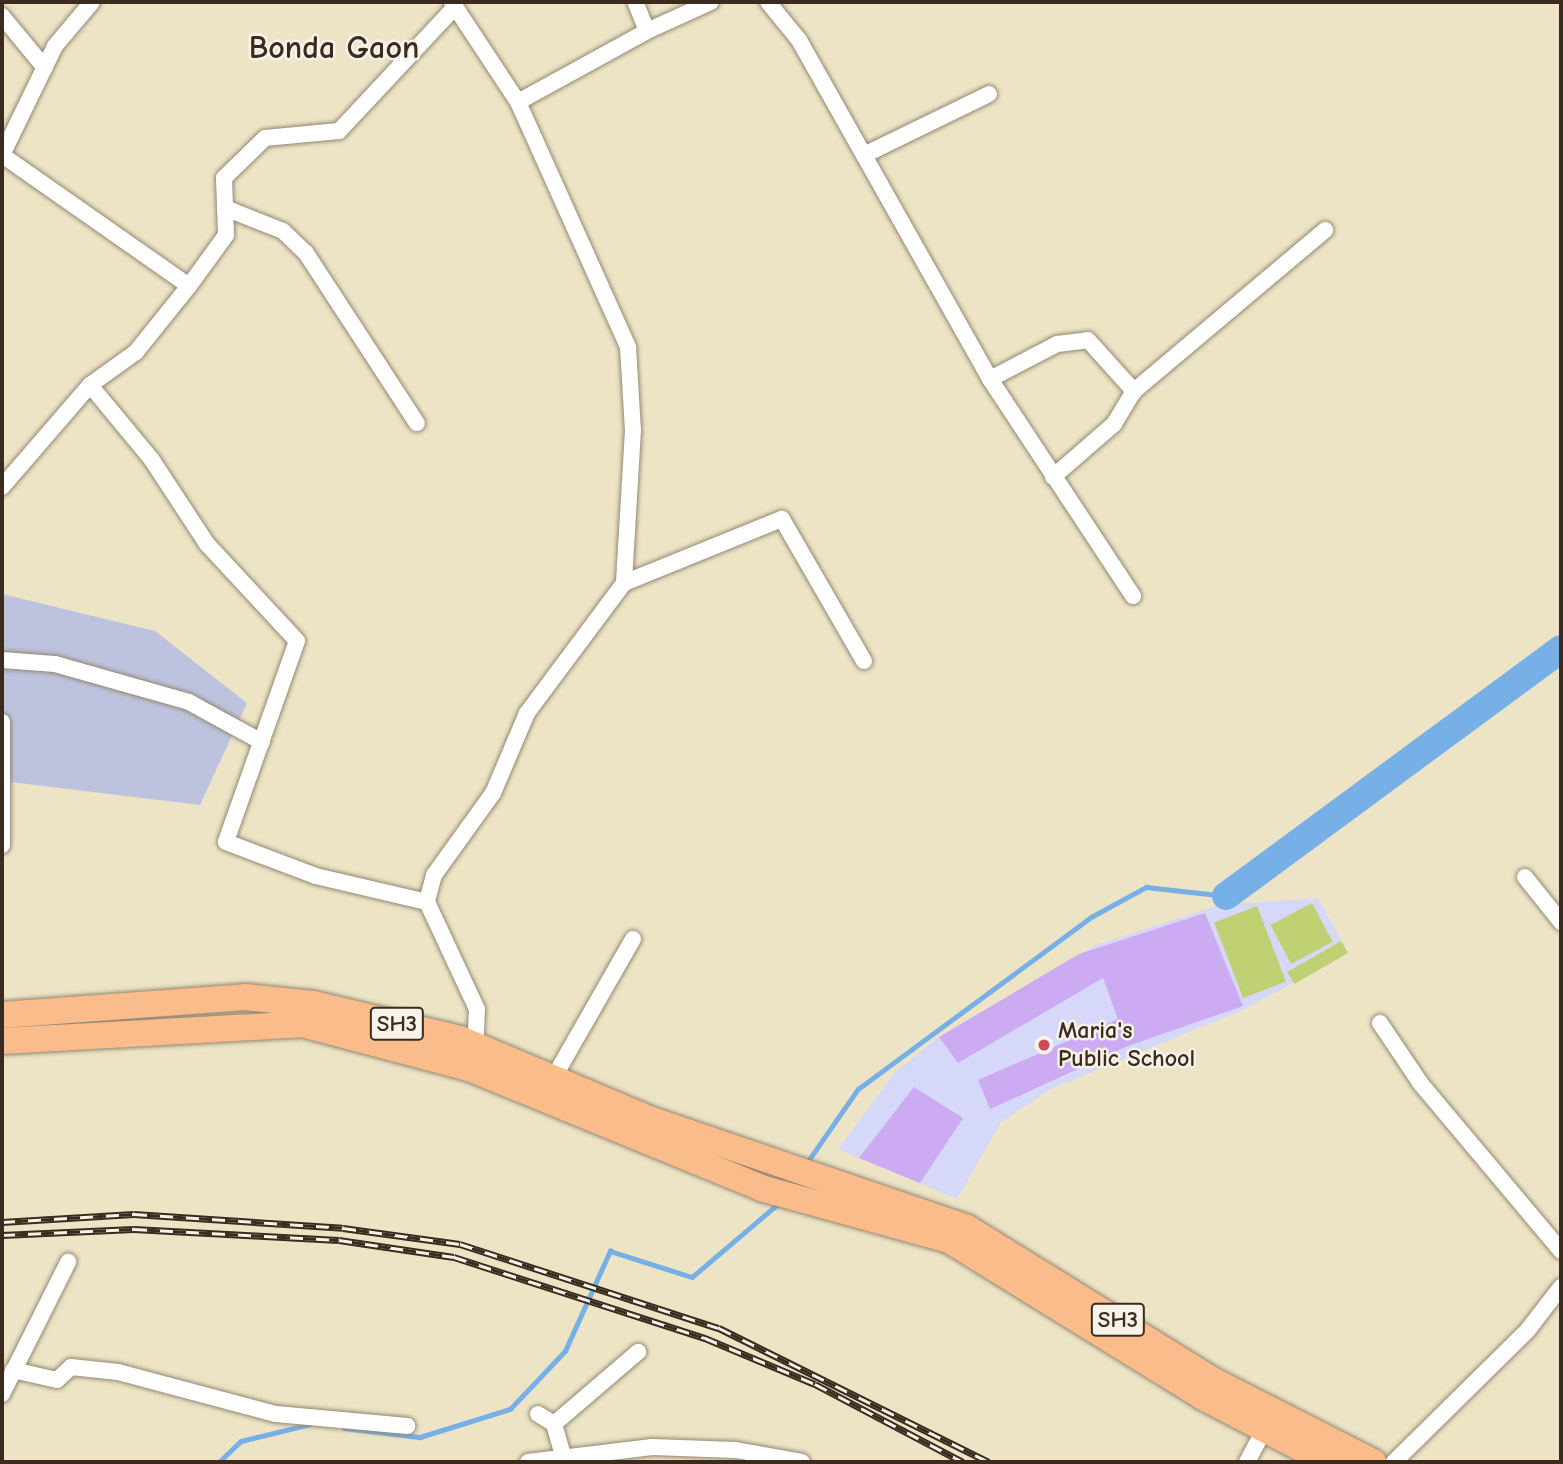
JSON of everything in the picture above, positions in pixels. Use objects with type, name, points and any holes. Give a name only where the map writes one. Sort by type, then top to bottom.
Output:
[{"type":"main road","name":"SH3","points":[[2,1014],[245,998],[313,1004],[473,1057],[764,1189],[963,1247],[1264,1430],[1328,1462]]},
{"type":"main road","name":"SH3","points":[[2,1041],[303,1024],[473,1057],[554,1077],[769,1161],[859,1189],[967,1228],[1212,1380],[1373,1462]]},
{"type":"street","points":[[92,2],[45,68],[2,155],[189,286]]},
{"type":"street","points":[[635,2],[647,31]]},
{"type":"street","points":[[518,102],[647,31],[711,2]]},
{"type":"street","points":[[768,2],[799,40],[990,379],[1133,596]]},
{"type":"street","points":[[2,487],[90,384],[136,352],[226,235],[224,178],[265,138],[339,131],[454,4],[518,102],[628,347],[633,430],[624,583]]},
{"type":"street","points":[[2,16],[45,68]]},
{"type":"street","points":[[863,155],[989,94]]},
{"type":"street","points":[[225,208],[283,231],[306,253],[418,423]]},
{"type":"street","points":[[1054,477],[1114,424],[1135,391],[1325,230]]},
{"type":"street","points":[[990,379],[1057,344],[1088,341],[1135,391]]},
{"type":"street","points":[[90,384],[152,460],[206,544],[297,641],[226,842],[316,876],[427,902]]},
{"type":"street","points":[[473,1057],[477,1009],[427,902],[434,875],[493,793],[527,713],[624,583],[782,519],[864,661]]},
{"type":"street","points":[[2,660],[55,664],[189,702],[262,741]]},
{"type":"street","points":[[2,722],[2,845]]},
{"type":"street","points":[[1525,877],[1561,922]]},
{"type":"street","points":[[554,1077],[633,939]]},
{"type":"street","points":[[1380,1023],[1421,1084],[1561,1251]]},
{"type":"street","points":[[2,1394],[68,1262]]},
{"type":"street","points":[[1394,1462],[1527,1331],[1561,1287]]},
{"type":"street","points":[[554,1424],[638,1352]]},
{"type":"street","points":[[13,1370],[57,1380],[71,1367],[118,1372],[276,1414],[407,1426]]},
{"type":"street","points":[[538,1414],[554,1424],[563,1456]]},
{"type":"street","points":[[1247,1462],[1264,1430]]},
{"type":"street","points":[[528,1462],[652,1447],[736,1450],[802,1462]]},
{"type":"shaded area","points":[[2,594],[155,631],[247,703],[200,805],[2,781]]},
{"type":"shaded area","name":"Maria's Public School","points":[[1318,898],[1348,953],[1245,1009],[1051,1089],[1001,1122],[957,1199],[838,1149],[896,1071],[939,1037],[1096,945],[1220,905]]},
{"type":"green space","points":[[1312,903],[1333,942],[1291,964],[1271,925]]},
{"type":"green space","points":[[1257,906],[1286,982],[1243,998],[1214,922]]},
{"type":"green space","points":[[1341,941],[1348,953],[1294,984],[1287,972]]},
{"type":"building","points":[[1205,913],[1243,1006],[1128,1046],[990,1109],[978,1080],[1118,1019],[1103,978],[958,1063],[939,1037],[1079,954]]},
{"type":"building","points":[[914,1087],[963,1118],[920,1183],[859,1158]]},
{"type":"waterway","points":[[1226,896],[1561,649]]},
{"type":"waterway","points":[[806,1164],[858,1089],[1091,917],[1146,887],[1226,896]]},
{"type":"waterway","points":[[344,1428],[420,1437],[510,1409],[565,1351],[610,1251],[692,1277],[779,1203]]},
{"type":"waterway","points":[[219,1462],[241,1441],[311,1424]]},
{"type":"railway","points":[[2,1222],[134,1214],[343,1228],[460,1244],[719,1328],[989,1462]]},
{"type":"railway","points":[[2,1235],[134,1229],[339,1240],[454,1257],[705,1338],[815,1384],[963,1462]]},
{"type":"place","name":"Maria's Public School","points":[[1044,1045]]},
{"type":"district","name":"Bonda Gaon","points":[[334,48]]}]
